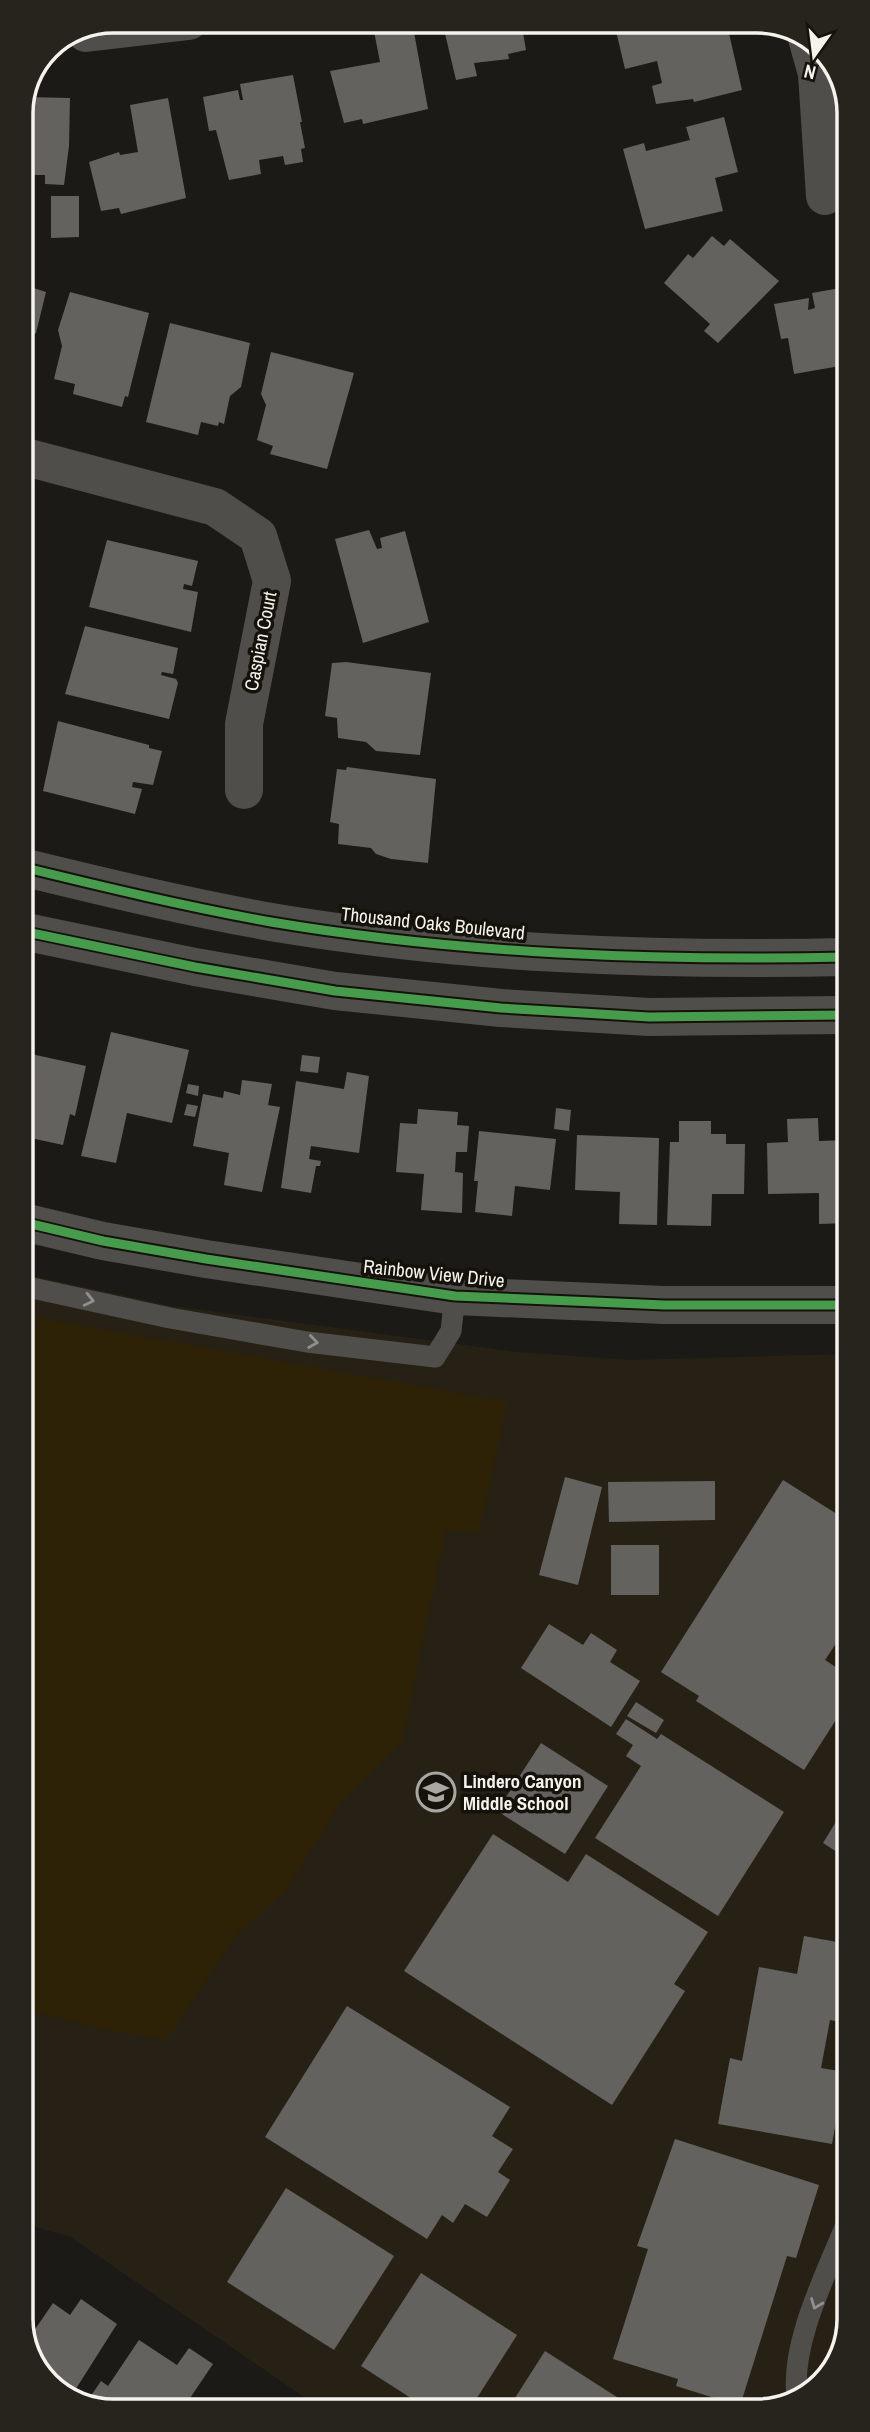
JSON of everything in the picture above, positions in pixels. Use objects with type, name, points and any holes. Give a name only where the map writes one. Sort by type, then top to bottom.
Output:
[{"type":"main road","points":[[812,57],[817,74],[825,196]]},
{"type":"main road","name":"Caspian Court","points":[[33,459],[215,508],[257,536],[272,581],[244,724],[244,790]]},
{"type":"main road","name":"Thousand Oaks Boulevard","points":[[33,869],[271,922],[458,946],[637,957],[837,957]]},
{"type":"main road","points":[[33,933],[195,967],[335,990],[501,1009],[649,1017],[837,1015]]},
{"type":"main road","name":"Rainbow View Drive","points":[[33,1224],[103,1241],[206,1259],[455,1296],[664,1305],[837,1305]]},
{"type":"lane","points":[[33,1288],[170,1318],[307,1342],[408,1356],[435,1357],[451,1331],[455,1296]]},
{"type":"lane","points":[[796,2388],[799,2347],[837,2248]]},
{"type":"shaded area","name":"Lindero Canyon Middle School","points":[[33,1276],[172,1306],[517,1352],[630,1360],[837,1354],[837,2318],[832,2344],[820,2367],[792,2390],[777,2396],[756,2399],[307,2399],[69,2236],[33,2226]]},
{"type":"shaded area","points":[[33,1317],[508,1402],[479,1533],[446,1530],[402,1742],[340,1804],[285,1892],[237,1934],[167,2040],[103,2029],[33,2011]]},
{"type":"building","points":[[374,33],[414,33],[428,109],[363,124],[362,119],[344,123],[330,71],[380,62]]},
{"type":"building","points":[[445,33],[523,33],[526,50],[508,54],[509,59],[474,63],[477,76],[456,80]]},
{"type":"building","points":[[616,33],[729,33],[742,90],[694,102],[693,99],[656,104],[652,86],[662,83],[657,61],[625,69]]},
{"type":"building","points":[[293,75],[305,148],[301,149],[303,162],[285,165],[283,156],[259,160],[261,174],[229,180],[216,130],[209,131],[203,97],[238,90],[240,100],[243,100],[240,84]]},
{"type":"building","points":[[35,97],[70,98],[69,146],[64,185],[45,184],[45,175],[33,175]]},
{"type":"building","points":[[168,98],[186,198],[121,214],[119,208],[101,211],[89,162],[119,152],[120,155],[138,152],[130,105]]},
{"type":"building","points":[[724,117],[738,172],[715,178],[723,211],[645,229],[623,149],[644,143],[646,151],[690,140],[686,127]]},
{"type":"building","points":[[51,196],[79,196],[79,237],[51,238]]},
{"type":"building","points":[[712,236],[724,246],[730,239],[779,281],[718,343],[704,331],[710,324],[664,283],[688,254],[693,258]]},
{"type":"building","points":[[33,288],[46,292],[36,333],[33,335]]},
{"type":"building","points":[[837,289],[837,367],[794,374],[788,338],[781,339],[774,304],[809,298],[808,310],[815,308],[812,293]]},
{"type":"building","points":[[70,292],[149,313],[128,397],[125,396],[122,407],[73,394],[75,384],[54,379],[62,346],[58,330]]},
{"type":"building","points":[[170,323],[250,343],[241,387],[230,396],[224,424],[219,422],[218,426],[201,422],[198,435],[146,422]]},
{"type":"building","points":[[271,352],[354,373],[327,469],[270,454],[273,446],[257,440],[266,405],[261,394]]},
{"type":"building","points":[[369,530],[377,549],[382,548],[380,538],[405,531],[429,622],[363,643],[335,539]]},
{"type":"building","points":[[107,540],[198,561],[192,586],[184,584],[183,589],[198,592],[191,632],[89,607]]},
{"type":"building","points":[[85,626],[178,648],[173,674],[162,672],[161,675],[176,679],[178,683],[169,719],[65,694]]},
{"type":"building","points":[[346,662],[431,673],[420,755],[376,751],[366,742],[338,738],[337,718],[325,716],[332,663]]},
{"type":"building","points":[[58,721],[149,745],[149,748],[162,751],[153,785],[133,782],[132,787],[142,789],[135,814],[43,791]]},
{"type":"building","points":[[347,767],[436,779],[428,863],[391,859],[376,854],[371,848],[338,844],[339,824],[330,822],[337,769],[346,770]]},
{"type":"building","points":[[111,1032],[189,1050],[172,1123],[127,1113],[116,1163],[81,1156]]},
{"type":"building","points":[[33,1054],[86,1066],[75,1116],[70,1114],[63,1145],[33,1139]]},
{"type":"building","points":[[302,1055],[320,1057],[318,1073],[300,1071]]},
{"type":"building","points":[[347,1072],[369,1076],[359,1153],[311,1146],[309,1159],[321,1161],[320,1166],[316,1166],[311,1193],[281,1188],[296,1081],[344,1089]]},
{"type":"building","points":[[242,1080],[272,1084],[268,1105],[280,1107],[262,1192],[224,1185],[229,1153],[193,1146],[203,1094],[223,1098],[224,1091],[240,1095]]},
{"type":"building","points":[[188,1084],[199,1086],[198,1096],[186,1093]]},
{"type":"building","points":[[187,1104],[198,1106],[195,1117],[184,1115]]},
{"type":"building","points":[[556,1108],[571,1110],[569,1131],[554,1129]]},
{"type":"building","points":[[418,1109],[458,1112],[457,1125],[469,1126],[467,1152],[456,1152],[455,1172],[463,1173],[462,1213],[421,1210],[424,1174],[396,1172],[400,1123],[417,1124]]},
{"type":"building","points":[[818,1118],[819,1141],[837,1140],[837,1223],[819,1224],[819,1193],[768,1194],[767,1143],[788,1142],[787,1119]]},
{"type":"building","points":[[679,1121],[711,1121],[711,1134],[726,1134],[726,1144],[745,1144],[744,1194],[712,1194],[711,1226],[667,1225],[670,1142],[679,1142]]},
{"type":"building","points":[[479,1131],[556,1139],[550,1190],[515,1186],[512,1216],[475,1212],[478,1181],[474,1181]]},
{"type":"building","points":[[577,1135],[659,1138],[657,1225],[619,1224],[620,1192],[575,1190]]},
{"type":"building","points":[[565,1477],[602,1487],[578,1585],[539,1575]]},
{"type":"building","points":[[783,1480],[837,1514],[837,1642],[825,1660],[837,1668],[837,1718],[804,1770],[696,1701],[699,1696],[661,1672]]},
{"type":"building","points":[[715,1481],[715,1520],[609,1522],[608,1482]]},
{"type":"building","points":[[611,1545],[659,1545],[659,1595],[611,1595]]},
{"type":"building","points":[[549,1624],[583,1645],[591,1633],[617,1650],[610,1662],[640,1681],[611,1727],[521,1668]]},
{"type":"building","points":[[636,1702],[664,1720],[656,1733],[627,1716]]},
{"type":"building","points":[[626,1719],[657,1739],[661,1734],[784,1812],[718,1916],[595,1838],[641,1766],[626,1756],[633,1745],[616,1734]]},
{"type":"building","points":[[541,1743],[608,1786],[565,1854],[497,1811]]},
{"type":"building","points":[[837,1820],[837,1852],[823,1843]]},
{"type":"building","points":[[493,1834],[568,1882],[586,1854],[708,1932],[674,1984],[685,1991],[612,2105],[404,1971]]},
{"type":"building","points":[[804,1936],[837,1942],[837,2021],[830,2020],[821,2068],[837,2071],[837,2116],[832,2144],[718,2124],[730,2058],[742,2061],[759,1967],[797,1974]]},
{"type":"building","points":[[347,2006],[510,2107],[492,2136],[513,2149],[498,2172],[510,2180],[487,2217],[465,2204],[453,2223],[442,2215],[427,2239],[265,2137]]},
{"type":"building","points":[[675,2139],[819,2185],[796,2258],[787,2256],[742,2399],[718,2399],[676,2386],[678,2379],[613,2359],[648,2249],[637,2246]]},
{"type":"building","points":[[286,2188],[394,2256],[334,2350],[227,2282]]},
{"type":"building","points":[[421,2273],[517,2335],[476,2399],[412,2399],[361,2366]]},
{"type":"building","points":[[81,2299],[117,2324],[76,2389],[57,2375],[47,2363],[39,2349],[34,2330],[53,2303],[70,2315]]},
{"type":"building","points":[[139,2340],[177,2365],[189,2348],[213,2364],[189,2399],[108,2399],[91,2395],[101,2381],[108,2386]]},
{"type":"building","points":[[545,2351],[620,2399],[514,2399]]},
{"type":"cycle path","points":[[33,870],[271,922],[414,942],[630,956],[837,957]]},
{"type":"cycle path","points":[[33,933],[195,967],[335,991],[501,1008],[649,1017],[837,1015]]},
{"type":"cycle path","points":[[33,1224],[103,1241],[206,1259],[455,1296],[664,1305],[837,1305]]},
{"type":"place","name":"Lindero Canyon Middle School","points":[[436,1792]]}]
